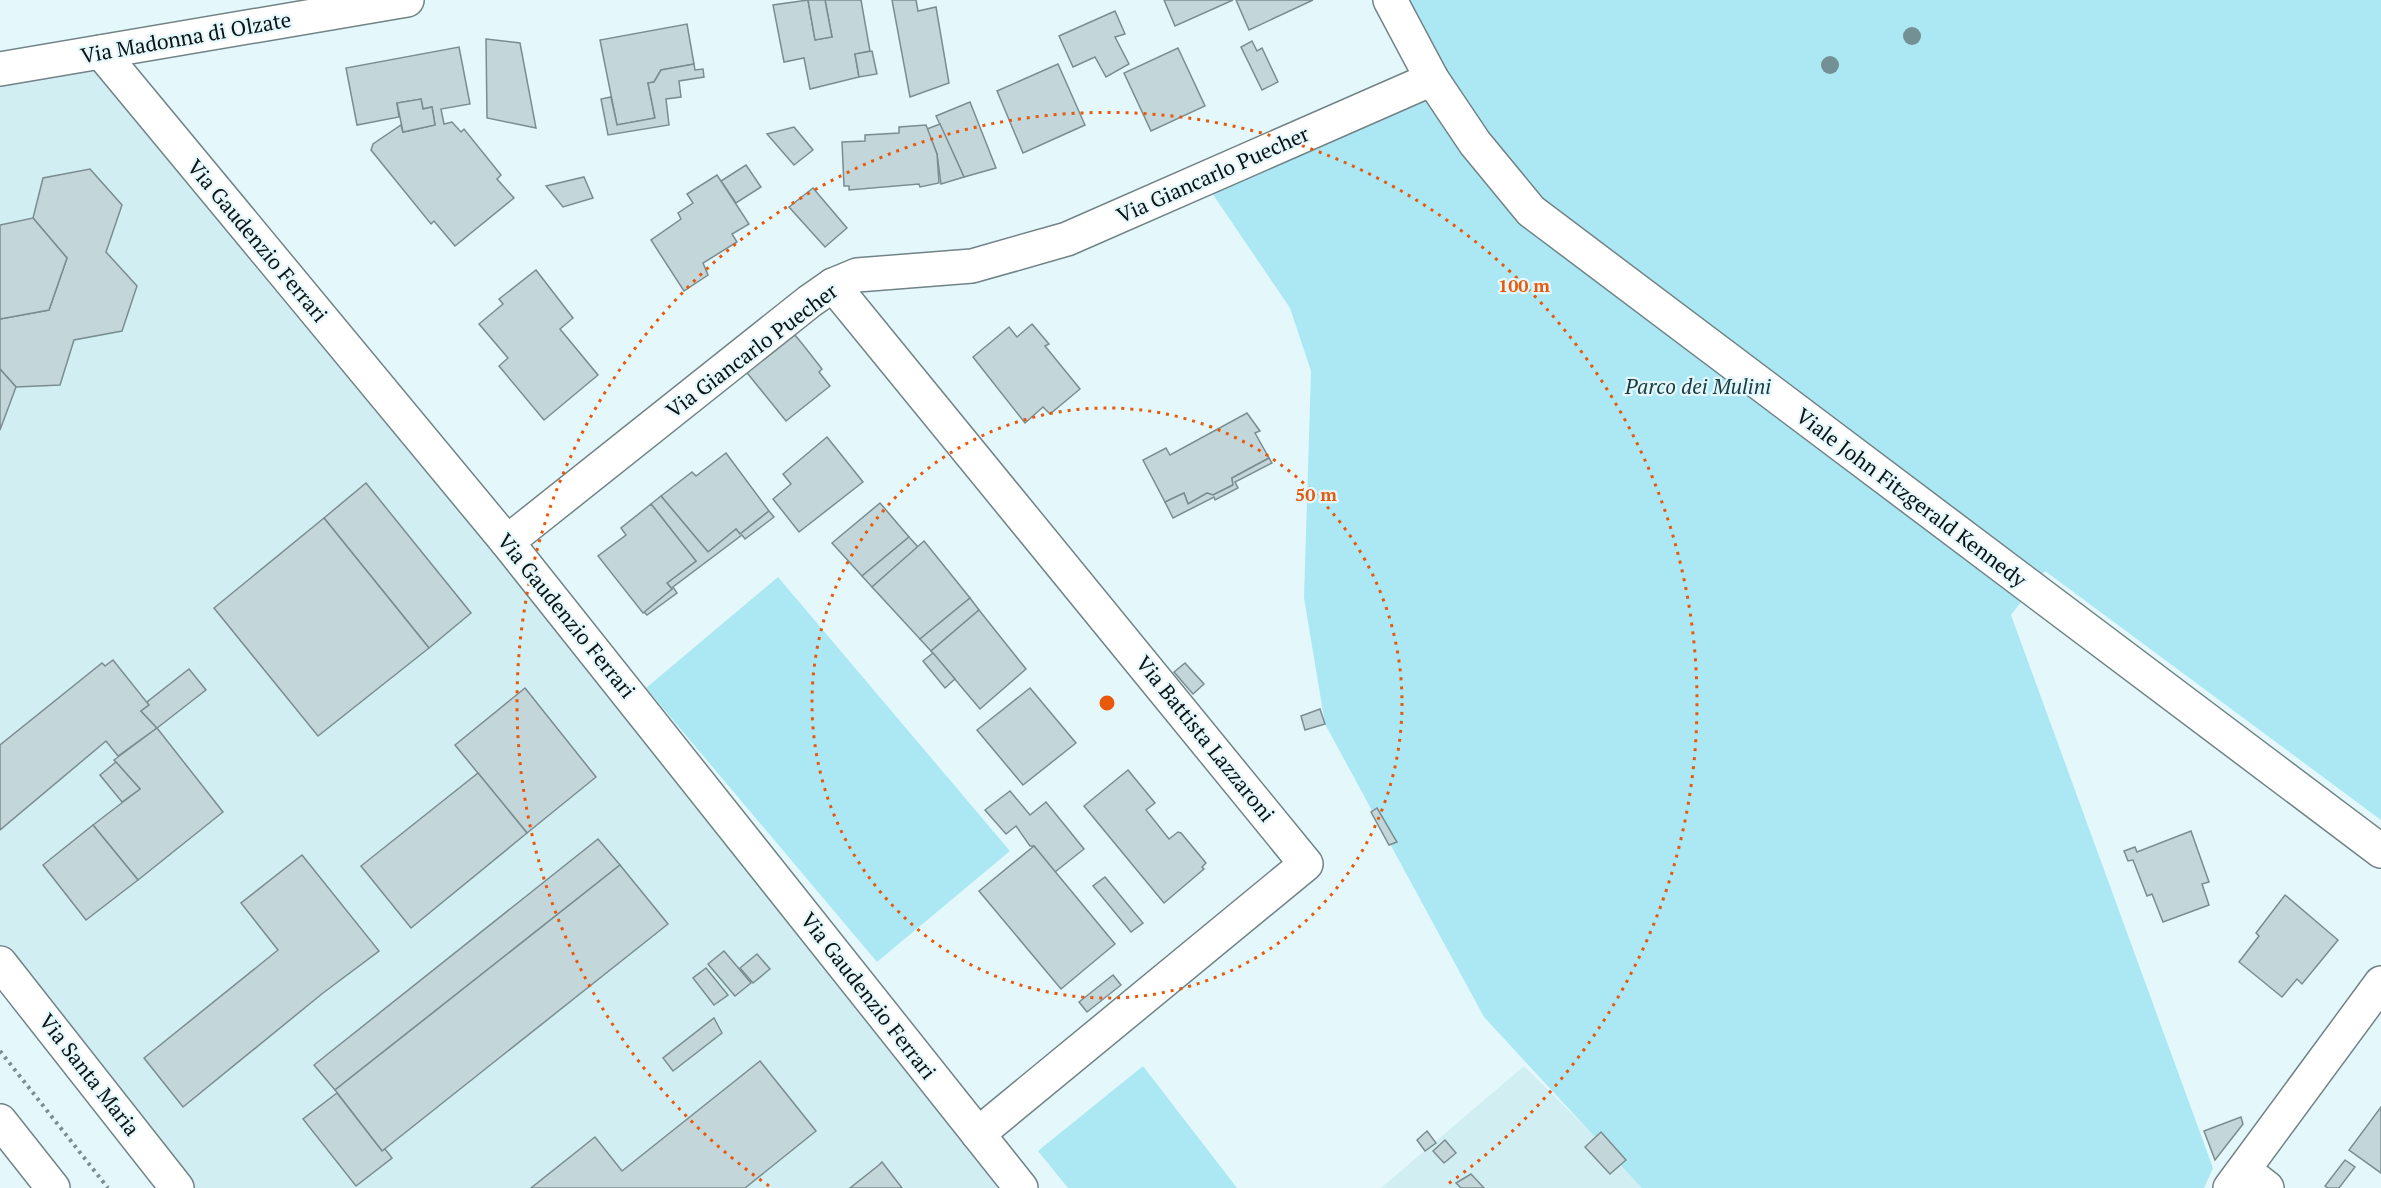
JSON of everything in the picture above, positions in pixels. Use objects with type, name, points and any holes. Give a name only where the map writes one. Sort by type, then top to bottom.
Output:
[{"type":"street","name":"Via Madonna di Olzate","points":[[0,69],[407,0]]},
{"type":"street","name":"Viale John Fitzgerald Kennedy","points":[[1390,0],[1432,79],[1475,143],[1531,211],[2381,851]]},
{"type":"street","name":"Via Gaudenzio Ferrari","points":[[101,52],[507,542],[1021,1188]]},
{"type":"street","name":"Via Giancarlo Puecher","points":[[507,542],[833,285],[857,275],[972,266],[1067,239],[1432,79]]},
{"type":"street","name":"Via Battista Lazzaroni","points":[[833,285],[1306,864],[978,1134]]},
{"type":"street","name":"Via Santa Maria","points":[[0,963],[177,1188]]},
{"type":"street","points":[[2247,1182],[2381,983]]},
{"type":"street","points":[[0,1121],[53,1188]]},
{"type":"path","points":[[0,1051],[108,1188]]},
{"type":"shaded area","points":[[98,57],[1015,1188],[180,1188],[0,960],[0,74]]},
{"type":"shaded area","points":[[1524,1066],[1646,1188],[1381,1188]]},
{"type":"green space","name":"Parco dei Mulini","points":[[1408,0],[2381,0],[2381,820],[2045,571],[2011,615],[2213,1168],[2204,1188],[1642,1188],[1484,1017],[1325,724],[1304,598],[1311,371],[1290,308],[1199,174],[1385,85],[1439,55]]},
{"type":"green space","points":[[778,577],[1010,851],[877,962],[646,688]]},
{"type":"green space","points":[[1143,1066],[1237,1188],[1068,1188],[1038,1151]]},
{"type":"building","points":[[808,0],[815,40],[832,37],[825,0],[861,0],[870,51],[855,54],[859,77],[810,89],[804,58],[784,62],[773,5]]},
{"type":"building","points":[[808,0],[825,0],[832,37],[815,40]]},
{"type":"building","points":[[892,0],[916,0],[918,11],[936,7],[949,83],[910,97]]},
{"type":"building","points":[[1164,0],[1233,0],[1175,26]]},
{"type":"building","points":[[1236,0],[1313,0],[1249,30]]},
{"type":"building","points":[[1115,11],[1125,34],[1115,37],[1129,64],[1106,77],[1095,57],[1073,67],[1059,36]]},
{"type":"building","points":[[687,24],[694,64],[661,70],[654,82],[648,83],[655,118],[617,125],[600,40]]},
{"type":"building","points":[[486,39],[520,43],[536,128],[487,118]]},
{"type":"building","points":[[1252,41],[1257,51],[1262,48],[1278,82],[1262,90],[1241,47]]},
{"type":"building","points":[[459,47],[470,104],[441,109],[444,124],[452,122],[461,132],[464,129],[501,175],[497,179],[514,198],[455,246],[434,221],[431,224],[371,150],[373,144],[401,125],[403,132],[435,125],[432,107],[423,109],[421,99],[397,103],[399,117],[357,125],[346,68]]},
{"type":"building","points":[[1178,48],[1205,106],[1151,131],[1124,73]]},
{"type":"building","points":[[872,51],[877,74],[859,77],[855,54]]},
{"type":"building","points":[[694,64],[695,70],[703,69],[704,77],[679,81],[681,97],[666,99],[669,125],[608,135],[601,99],[611,97],[617,125],[655,118],[648,83],[654,82],[661,70]]},
{"type":"building","points":[[1058,64],[1085,125],[1023,153],[997,91]]},
{"type":"building","points":[[421,99],[423,109],[432,107],[435,125],[403,132],[397,103]]},
{"type":"building","points":[[970,102],[996,168],[964,177],[936,116]]},
{"type":"building","points":[[940,124],[964,177],[941,184],[937,154],[927,129]]},
{"type":"building","points":[[926,125],[937,154],[939,183],[920,187],[919,184],[849,190],[849,186],[844,186],[842,142],[865,141],[865,135],[899,133],[899,127]]},
{"type":"building","points":[[794,127],[813,150],[794,165],[767,134]]},
{"type":"building","points":[[746,165],[761,187],[736,203],[721,181]]},
{"type":"building","points":[[90,169],[122,205],[106,252],[137,286],[122,331],[74,340],[60,385],[16,387],[0,369],[0,319],[49,310],[67,258],[33,218],[43,178]]},
{"type":"building","points":[[717,175],[749,224],[732,234],[737,242],[703,263],[708,275],[684,291],[651,240],[681,219],[678,213],[693,203],[687,194]]},
{"type":"building","points":[[584,177],[593,198],[563,207],[546,186]]},
{"type":"building","points":[[813,188],[847,228],[825,247],[789,207]]},
{"type":"building","points":[[33,218],[67,258],[49,310],[0,319],[0,225]]},
{"type":"building","points":[[536,270],[573,318],[560,329],[598,375],[544,420],[499,366],[508,358],[479,324],[503,304],[499,299]]},
{"type":"building","points":[[1032,324],[1049,344],[1045,346],[1080,389],[1050,414],[1043,407],[1025,423],[973,357],[1009,327],[1017,337]]},
{"type":"building","points":[[787,334],[790,338],[795,335],[822,369],[819,372],[830,386],[786,421],[744,369]]},
{"type":"building","points":[[0,369],[16,387],[0,430]]},
{"type":"building","points":[[1247,413],[1260,431],[1255,433],[1269,458],[1232,478],[1233,485],[1213,495],[1207,493],[1188,504],[1184,493],[1165,502],[1143,460],[1166,448],[1170,455]]},
{"type":"building","points":[[827,437],[863,482],[799,532],[773,499],[791,484],[783,474]]},
{"type":"building","points":[[726,453],[769,511],[740,534],[736,529],[708,552],[661,496],[692,472],[696,476]]},
{"type":"building","points":[[1269,458],[1272,463],[1235,482],[1238,488],[1215,500],[1214,497],[1173,518],[1165,502],[1184,493],[1188,504],[1207,493],[1213,495],[1233,485],[1232,478]]},
{"type":"building","points":[[366,483],[471,613],[429,648],[324,518]]},
{"type":"building","points":[[661,496],[708,552],[736,529],[740,534],[769,511],[774,517],[745,539],[742,535],[673,587],[677,593],[647,615],[644,612],[672,589],[667,583],[696,561],[651,504]]},
{"type":"building","points":[[880,503],[909,537],[862,576],[832,543]]},
{"type":"building","points":[[651,504],[696,561],[667,583],[672,589],[643,613],[598,556],[626,535],[621,528]]},
{"type":"building","points":[[324,518],[429,648],[318,736],[214,608]]},
{"type":"building","points":[[909,537],[918,547],[872,587],[862,576]]},
{"type":"building","points":[[924,541],[970,598],[920,639],[872,587]]},
{"type":"building","points":[[970,598],[979,610],[931,651],[920,639]]},
{"type":"building","points":[[979,610],[1026,669],[980,709],[931,651]]},
{"type":"building","points":[[933,653],[955,679],[945,688],[923,661]]},
{"type":"building","points":[[113,660],[149,705],[141,711],[157,728],[118,756],[106,741],[0,830],[0,745],[102,663],[105,666]]},
{"type":"building","points":[[1185,663],[1204,684],[1193,694],[1174,672]]},
{"type":"building","points":[[189,669],[206,690],[157,728],[141,711],[149,705],[147,702]]},
{"type":"building","points":[[525,688],[596,777],[527,833],[455,745]]},
{"type":"building","points":[[1030,688],[1076,743],[1023,785],[977,730]]},
{"type":"building","points":[[1320,709],[1325,724],[1305,730],[1301,716]]},
{"type":"building","points":[[157,728],[223,812],[138,880],[93,825],[140,789],[114,760]]},
{"type":"building","points":[[116,762],[140,789],[122,802],[100,775]]},
{"type":"building","points":[[1128,770],[1155,803],[1146,810],[1169,839],[1178,832],[1181,833],[1206,863],[1202,867],[1204,869],[1164,903],[1084,806]]},
{"type":"building","points":[[478,773],[527,833],[411,928],[361,866]]},
{"type":"building","points":[[1010,791],[1030,815],[1046,802],[1084,849],[1055,872],[1034,846],[1030,846],[1016,826],[1006,834],[985,810]]},
{"type":"building","points":[[1377,808],[1397,842],[1389,845],[1371,812]]},
{"type":"building","points":[[93,825],[138,880],[86,920],[43,865]]},
{"type":"building","points":[[2191,831],[2209,882],[2202,884],[2209,905],[2163,922],[2152,894],[2147,896],[2133,860],[2128,861],[2124,851],[2135,847],[2137,852]]},
{"type":"building","points":[[598,839],[620,865],[335,1090],[314,1065]]},
{"type":"building","points":[[1034,846],[1115,944],[1061,989],[979,891]]},
{"type":"building","points":[[302,855],[379,951],[323,993],[183,1107],[144,1058],[278,950],[241,903]]},
{"type":"building","points":[[620,865],[668,924],[382,1151],[335,1090]]},
{"type":"building","points":[[1105,877],[1143,923],[1131,932],[1093,886]]},
{"type":"building","points":[[2285,895],[2338,940],[2302,984],[2297,979],[2282,997],[2239,962],[2259,936],[2256,933]]},
{"type":"building","points":[[724,951],[751,983],[735,996],[708,964]]},
{"type":"building","points":[[757,954],[770,969],[753,983],[740,968]]},
{"type":"building","points":[[706,968],[728,995],[714,1005],[693,978]]},
{"type":"building","points":[[1113,975],[1121,985],[1087,1012],[1079,1002]]},
{"type":"building","points":[[714,1018],[722,1033],[673,1071],[663,1058]]},
{"type":"building","points":[[760,1061],[816,1131],[745,1188],[531,1188],[595,1137],[622,1171]]},
{"type":"building","points":[[337,1093],[382,1151],[385,1149],[392,1158],[356,1186],[303,1119]]},
{"type":"building","points":[[2381,1107],[2381,1173],[2349,1150]]},
{"type":"building","points":[[2241,1117],[2243,1124],[2215,1160],[2204,1131]]},
{"type":"building","points":[[1427,1131],[1436,1143],[1425,1151],[1417,1140]]},
{"type":"building","points":[[1601,1132],[1626,1160],[1610,1174],[1585,1147]]},
{"type":"building","points":[[1445,1140],[1456,1153],[1444,1163],[1433,1151]]},
{"type":"building","points":[[2345,1160],[2355,1167],[2339,1188],[2325,1186]]},
{"type":"building","points":[[882,1162],[902,1188],[850,1188],[879,1165]]},
{"type":"building","points":[[1471,1174],[1484,1188],[1461,1188],[1456,1183]]}]
